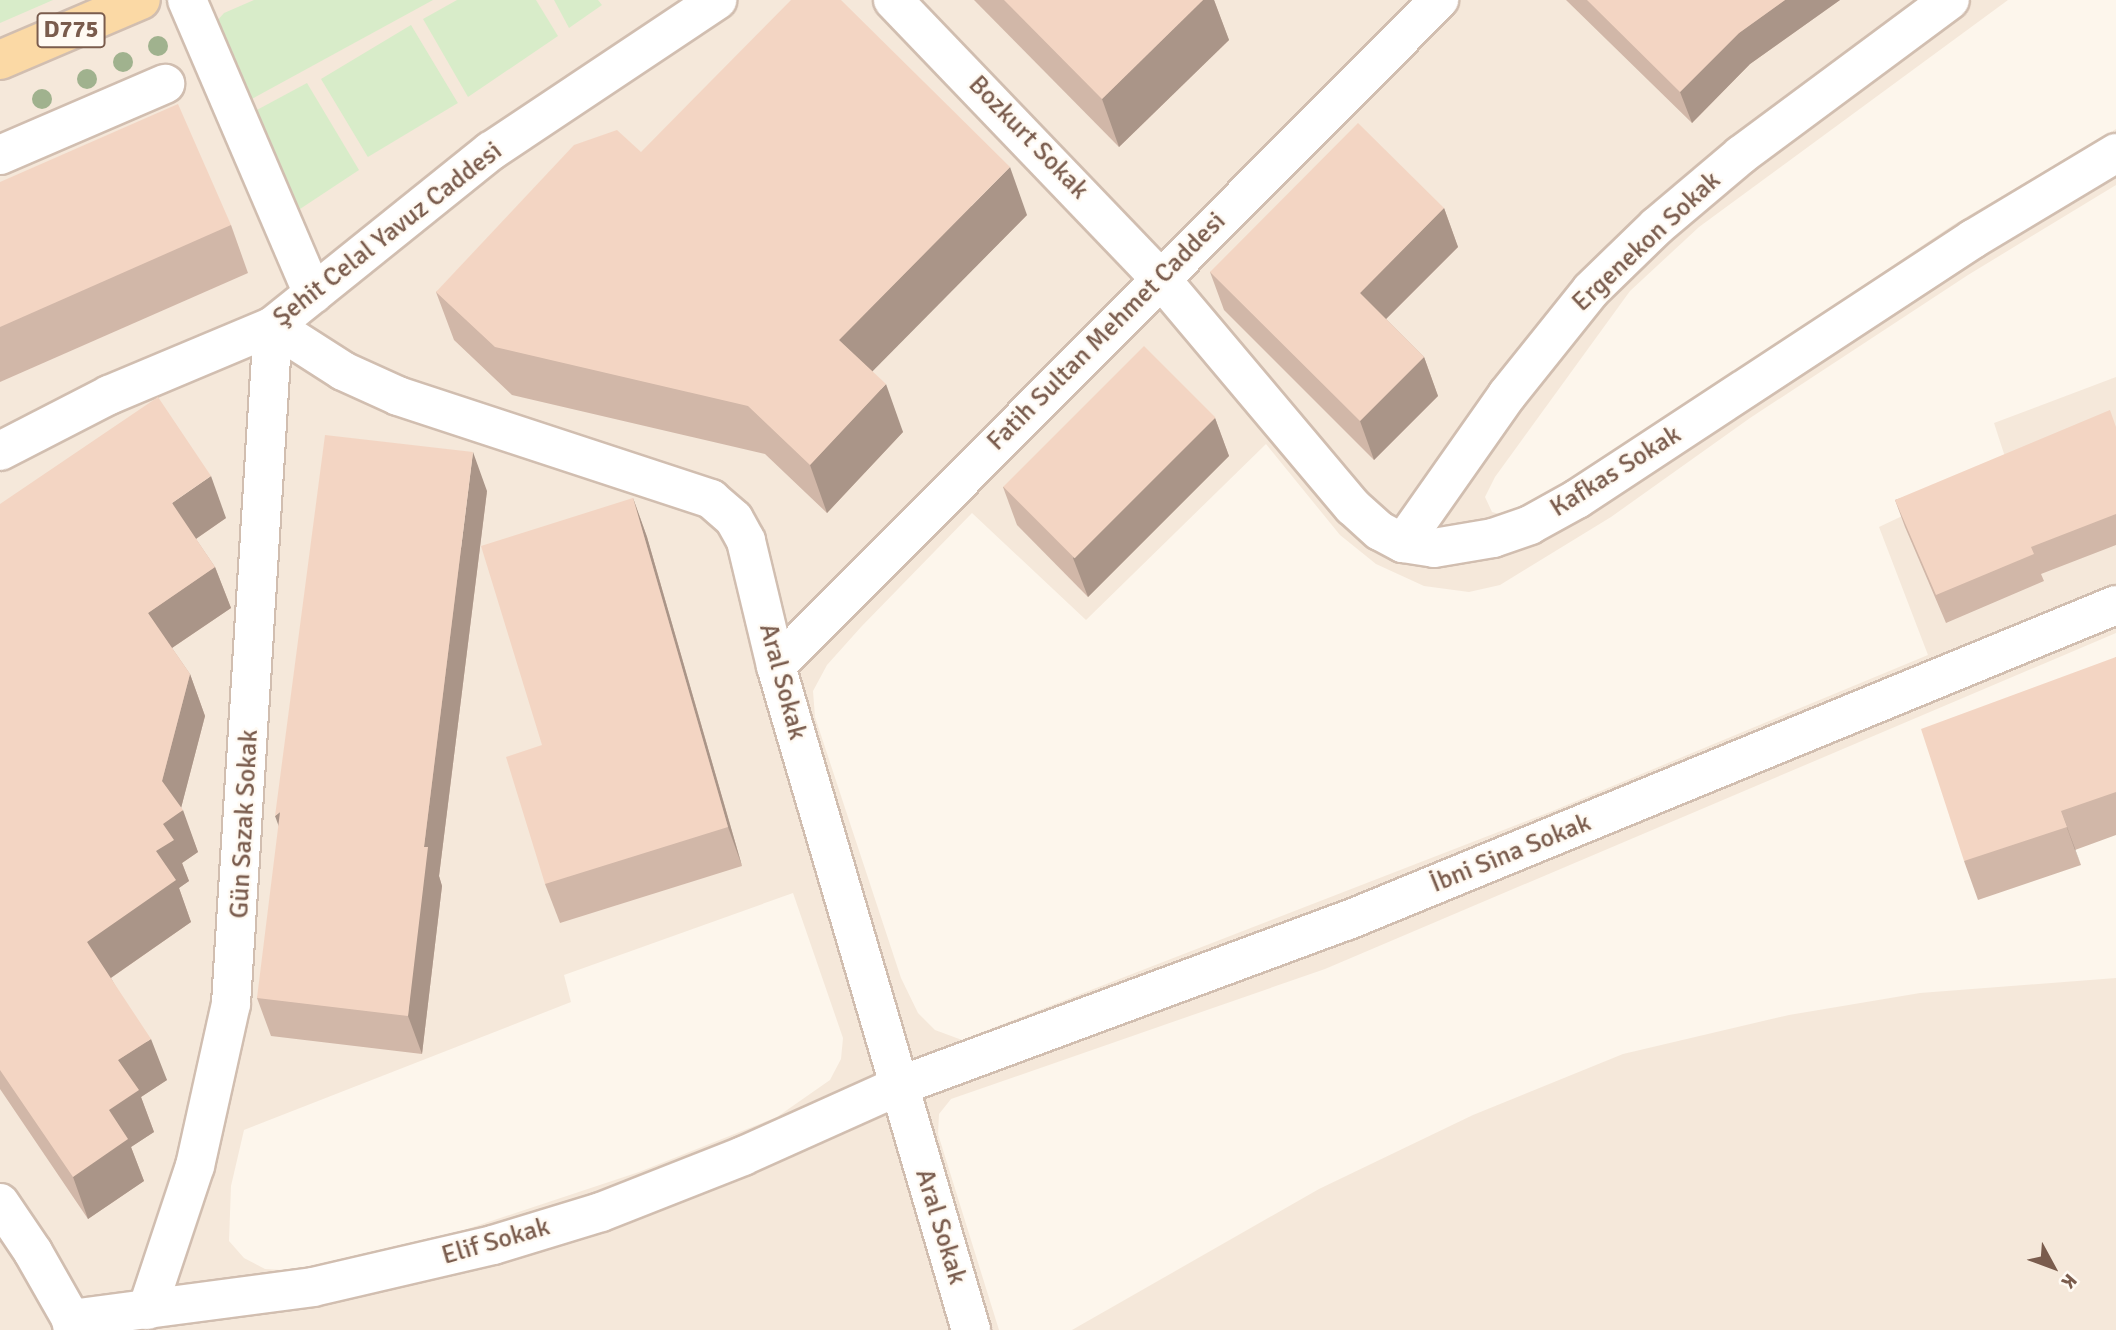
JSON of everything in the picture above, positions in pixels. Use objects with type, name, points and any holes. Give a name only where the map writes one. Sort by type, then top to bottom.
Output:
[{"type":"main road","name":"D775","points":[[0,60],[141,0]]},
{"type":"street","points":[[187,0],[313,294]]},
{"type":"street","name":"Şehit Celal Yavuz Caddesi","points":[[0,451],[109,395],[273,326],[491,151],[717,0]]},
{"type":"street","name":"Bozkurt Sokak","points":[[894,0],[1160,278]]},
{"type":"street","name":"Fatih Sultan Mehmet Caddesi","points":[[776,666],[1439,0]]},
{"type":"street","name":"Ergenekon Sokak","points":[[1403,543],[1538,355],[1601,281],[1741,155],[1950,0]]},
{"type":"street","points":[[0,155],[165,84]]},
{"type":"street","name":"Kafkas Sokak","points":[[1160,278],[1353,507],[1380,531],[1403,543],[1434,548],[1461,545],[1530,525],[1973,239],[2116,153]]},
{"type":"street","name":"Aral Sokak","points":[[273,326],[343,371],[398,396],[711,499],[734,519],[746,541],[776,666],[971,1330]]},
{"type":"street","name":"Gün Sazak Sokak","points":[[147,1310],[195,1166],[231,1004],[273,326]]},
{"type":"street","name":"İbni Sina Sokak","points":[[898,1086],[1346,921],[2116,605]]},
{"type":"street","name":"Elif Sokak","points":[[72,1324],[147,1310],[313,1287],[493,1245],[614,1207],[898,1086]]},
{"type":"street","points":[[0,1203],[72,1324]]},
{"type":"shaded area","points":[[0,0],[2008,0],[1699,227],[1630,291],[1495,477],[1485,497],[1492,512],[1503,515],[1532,506],[1579,477],[1953,225],[2116,129],[2116,185],[1968,275],[1750,418],[1611,517],[1500,585],[1469,592],[1424,586],[1376,564],[1340,535],[1266,444],[1086,620],[972,513],[861,627],[827,665],[813,691],[815,717],[901,978],[918,1013],[935,1030],[962,1040],[1550,812],[1928,655],[1879,527],[2008,466],[1994,423],[2116,377],[2116,633],[1325,969],[951,1099],[939,1114],[938,1134],[999,1330],[0,1330]],"holes":[[[793,893],[843,1038],[841,1059],[830,1080],[777,1117],[639,1172],[428,1242],[299,1271],[265,1269],[244,1258],[229,1241],[231,1186],[244,1130],[571,1002],[564,975]]]},
{"type":"shaded area","points":[[2116,978],[2116,1330],[1072,1330],[1319,1189],[1473,1115],[1623,1054],[1789,1015],[1920,993]]},
{"type":"green space","points":[[0,0],[53,0],[0,23]]},
{"type":"green space","points":[[254,0],[433,0],[248,101],[216,22],[224,13]]},
{"type":"green space","points":[[457,0],[536,0],[558,36],[468,97],[423,19]]},
{"type":"green space","points":[[554,0],[598,0],[602,5],[569,28]]},
{"type":"green space","points":[[411,25],[458,103],[368,157],[321,79]]},
{"type":"green space","points":[[307,83],[359,170],[297,211],[251,113]]},
{"type":"building","points":[[791,0],[841,0],[1010,167],[839,340],[886,384],[810,465],[748,406],[495,347],[436,292],[574,145],[617,130],[641,152]]},
{"type":"building","points":[[1004,0],[1203,0],[1102,99]]},
{"type":"building","points":[[1587,0],[1785,0],[1739,33],[1680,92]]},
{"type":"building","points":[[178,104],[231,225],[0,327],[0,182]]},
{"type":"building","points":[[1358,123],[1444,208],[1360,293],[1424,357],[1360,421],[1210,272]]},
{"type":"building","points":[[1144,346],[1215,417],[1075,558],[1003,487]]},
{"type":"building","points":[[158,397],[211,476],[172,503],[215,567],[148,613],[190,674],[162,781],[183,810],[163,824],[174,840],[156,851],[176,880],[87,942],[151,1039],[118,1060],[139,1090],[109,1110],[128,1139],[73,1177],[0,1070],[0,504]]},
{"type":"building","points":[[2110,410],[2116,427],[2116,514],[2031,547],[2034,554],[1936,595],[1895,500]]},
{"type":"building","points":[[325,435],[473,452],[424,847],[428,847],[408,1016],[257,998],[280,812],[275,816]]},
{"type":"building","points":[[633,498],[728,827],[545,884],[506,757],[542,745],[481,546]]},
{"type":"building","points":[[2116,657],[2116,792],[2061,811],[2067,827],[1964,861],[1921,729]]}]
